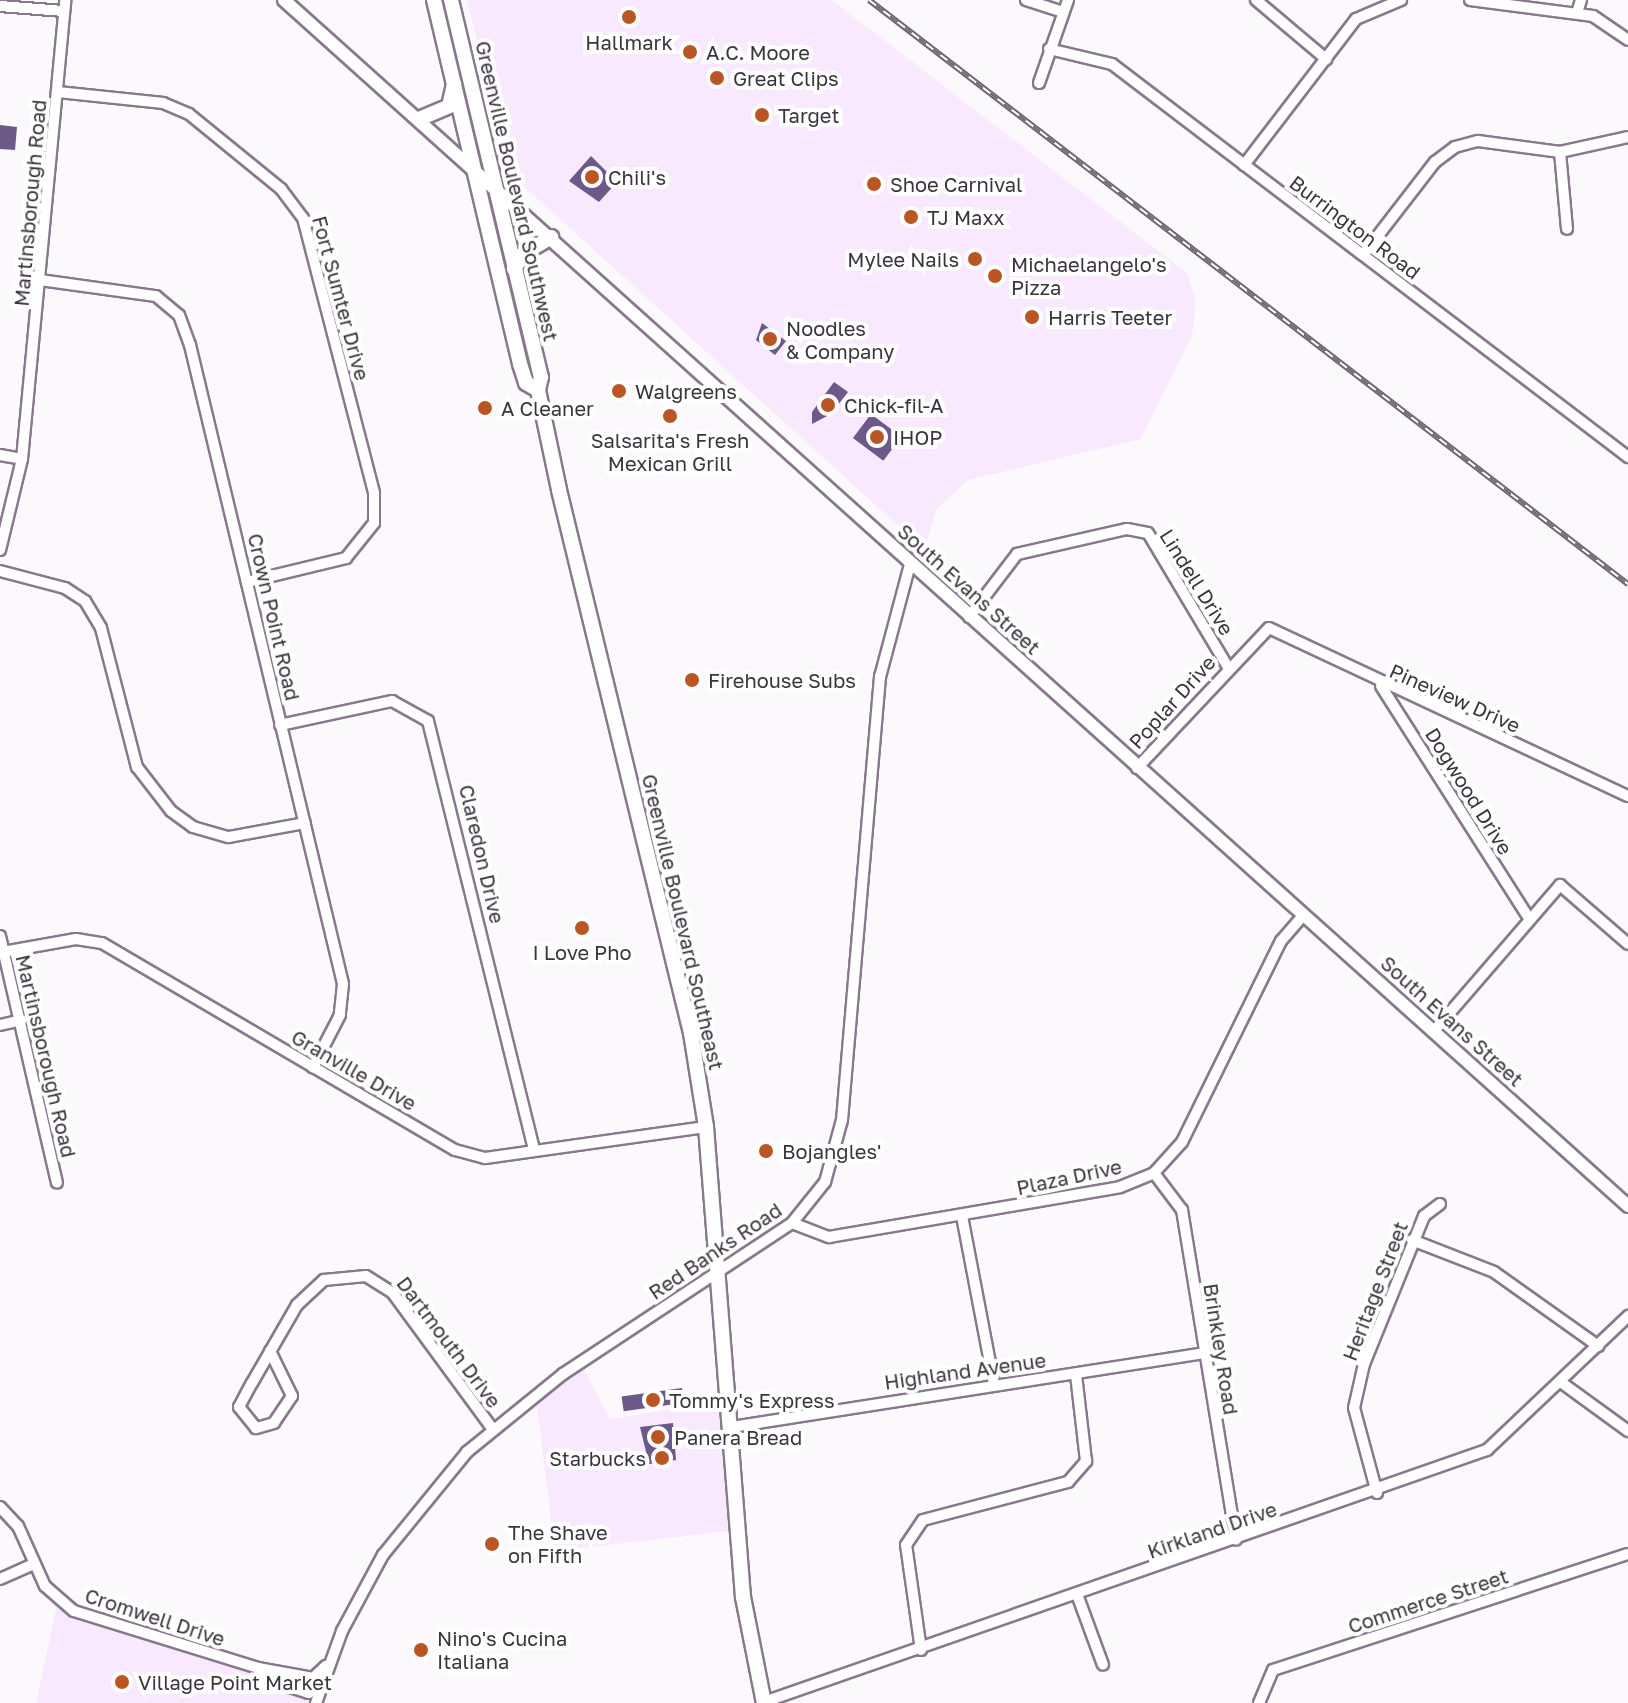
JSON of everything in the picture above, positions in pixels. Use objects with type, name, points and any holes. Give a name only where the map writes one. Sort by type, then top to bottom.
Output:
[{"type":"highway","name":"Greenville Boulevard Southwest","points":[[434,0],[475,170]]},
{"type":"highway","name":"Greenville Boulevard Southwest","points":[[451,0],[541,377],[538,390]]},
{"type":"highway","points":[[419,119],[449,106],[455,80]]},
{"type":"highway","name":"Greenville Boulevard Southeast","points":[[475,170],[520,364],[526,383],[538,390],[688,1021],[706,1127],[743,1597],[764,1702]]},
{"type":"highway","points":[[514,269],[523,254],[551,237]]},
{"type":"main road","name":"South Evans Street","points":[[284,0],[1628,1206]]},
{"type":"street","points":[[1026,0],[1063,12]]},
{"type":"street","points":[[1039,83],[1068,0]]},
{"type":"street","points":[[1256,0],[1326,59]]},
{"type":"street","points":[[1244,165],[1356,19],[1401,0]]},
{"type":"street","points":[[1470,0],[1577,13],[1628,40]]},
{"type":"street","points":[[1577,13],[1581,0]]},
{"type":"street","points":[[0,6],[64,6]]},
{"type":"street","name":"Martinsborough Road","points":[[0,550],[22,459],[64,6]]},
{"type":"street","name":"Burrington Road","points":[[1049,49],[1112,64],[1628,457]]},
{"type":"street","name":"Fort Sumter Drive","points":[[58,92],[163,103],[189,114],[281,189],[303,218],[374,493],[374,523],[346,558],[247,582]]},
{"type":"street","points":[[1363,255],[1435,162],[1455,147],[1478,141],[1560,152],[1628,137]]},
{"type":"street","points":[[1560,152],[1567,229]]},
{"type":"street","name":"Crown Point Road","points":[[40,280],[156,296],[179,315],[247,582],[343,984],[340,1015],[313,1067]]},
{"type":"street","points":[[0,455],[22,459]]},
{"type":"street","name":"Lindell Drive","points":[[969,617],[1017,554],[1127,529],[1148,533],[1228,667]]},
{"type":"street","name":"Red Banks Road","points":[[316,1703],[327,1665],[383,1555],[443,1476],[492,1428],[563,1374],[792,1223],[825,1182],[839,1140],[880,677],[910,564]]},
{"type":"street","points":[[0,571],[65,588],[85,601],[101,628],[137,767],[171,811],[193,827],[229,837],[305,823]]},
{"type":"street","name":"Poplar Drive","points":[[1137,768],[1228,667],[1269,628]]},
{"type":"street","name":"Pineview Drive","points":[[1269,628],[1380,684],[1628,796]]},
{"type":"street","name":"Dogwood Drive","points":[[1380,684],[1528,917]]},
{"type":"street","name":"Claredon Drive","points":[[280,725],[392,701],[428,721],[534,1148]]},
{"type":"street","points":[[1434,1031],[1528,917],[1560,885],[1628,944]]},
{"type":"street","name":"Plaza Drive","points":[[792,1223],[829,1237],[1120,1187],[1154,1173],[1182,1142],[1281,941],[1303,916]]},
{"type":"street","name":"Martinsborough Road","points":[[0,936],[57,1183]]},
{"type":"street","name":"Granville Drive","points":[[3,952],[76,939],[102,943],[455,1150],[485,1158],[534,1148],[706,1127]]},
{"type":"street","points":[[0,1025],[21,1020]]},
{"type":"street","name":"Brinkley Road","points":[[1154,1173],[1182,1210],[1202,1353],[1236,1540]]},
{"type":"street","name":"Heritage Street","points":[[1377,1493],[1354,1408],[1364,1364],[1412,1240],[1424,1216],[1440,1204]]},
{"type":"street","points":[[962,1216],[994,1383]]},
{"type":"street","points":[[1412,1240],[1494,1272],[1598,1346]]},
{"type":"street","name":"Dartmouth Drive","points":[[270,1351],[292,1396],[274,1423],[256,1428],[239,1407],[270,1351],[309,1290],[338,1277],[366,1276],[392,1292],[492,1428]]},
{"type":"street","name":"Kirkland Drive","points":[[764,1702],[1377,1493],[1487,1450],[1562,1383],[1628,1316]]},
{"type":"street","name":"Highland Avenue","points":[[732,1427],[994,1383],[1076,1374],[1202,1353]]},
{"type":"street","points":[[921,1650],[907,1586],[906,1545],[923,1520],[1068,1482],[1086,1461],[1076,1374]]},
{"type":"street","points":[[1562,1383],[1628,1431]]},
{"type":"street","name":"Cromwell Drive","points":[[0,1507],[18,1526],[45,1586],[74,1611],[258,1668],[262,1678],[309,1693],[327,1665]]},
{"type":"street","name":"Commerce Street","points":[[1259,1703],[1273,1670],[1628,1554]]},
{"type":"street","points":[[0,1579],[33,1564]]},
{"type":"street","points":[[1078,1597],[1103,1665]]},
{"type":"shaded area","points":[[467,0],[832,0],[1187,273],[1196,302],[1192,336],[1141,439],[968,480],[936,510],[925,550],[510,174]]},
{"type":"shaded area","points":[[580,1362],[610,1419],[730,1400],[738,1530],[555,1551],[537,1408],[530,1398]]},
{"type":"shaded area","points":[[58,1599],[74,1611],[258,1668],[262,1678],[318,1696],[316,1703],[36,1703]]},
{"type":"building","points":[[0,125],[17,127],[15,150],[0,149]]},
{"type":"building","name":"Chili's","points":[[591,156],[617,182],[599,202],[569,181]]},
{"type":"building","name":"Noodles & Company","points":[[762,323],[786,341],[775,355],[756,340]]},
{"type":"building","name":"Chick-fil-A","points":[[834,382],[848,392],[831,414],[812,424],[812,412]]},
{"type":"building","name":"IHOP","points":[[871,414],[901,437],[883,461],[853,438]]},
{"type":"building","name":"Tommy's Express","points":[[682,1388],[684,1403],[624,1411],[622,1396]]},
{"type":"building","name":"Panera Bread","points":[[673,1423],[676,1460],[649,1464],[640,1427]]},
{"type":"railway","points":[[869,0],[1628,584]]},
{"type":"place","name":"Hallmark","points":[[629,17]]},
{"type":"place","name":"A.C. Moore","points":[[690,52]]},
{"type":"place","name":"Great Clips","points":[[717,78]]},
{"type":"place","name":"Target","points":[[762,115]]},
{"type":"place","name":"Chili's","points":[[592,177]]},
{"type":"place","name":"Shoe Carnival","points":[[874,184]]},
{"type":"place","name":"TJ Maxx","points":[[911,217]]},
{"type":"place","name":"Mylee Nails","points":[[975,259]]},
{"type":"place","name":"Michaelangelo's Pizza","points":[[995,276]]},
{"type":"place","name":"Harris Teeter","points":[[1032,317]]},
{"type":"place","name":"Noodles & Company","points":[[770,339]]},
{"type":"place","name":"Walgreens","points":[[619,391]]},
{"type":"place","name":"Chick-fil-A","points":[[828,405]]},
{"type":"place","name":"A Cleaner","points":[[485,408]]},
{"type":"place","name":"Salsarita's Fresh Mexican Grill","points":[[670,416]]},
{"type":"place","name":"IHOP","points":[[877,437]]},
{"type":"place","name":"Firehouse Subs","points":[[692,680]]},
{"type":"place","name":"I Love Pho","points":[[582,928]]},
{"type":"place","name":"Bojangles'","points":[[766,1151]]},
{"type":"place","name":"Tommy's Express","points":[[653,1400]]},
{"type":"place","name":"Panera Bread","points":[[658,1437]]},
{"type":"place","name":"Starbucks","points":[[662,1458]]},
{"type":"place","name":"The Shave on Fifth","points":[[492,1544]]},
{"type":"place","name":"Nino's Cucina Italiana","points":[[421,1650]]},
{"type":"place","name":"Village Point Market","points":[[122,1682]]}]
